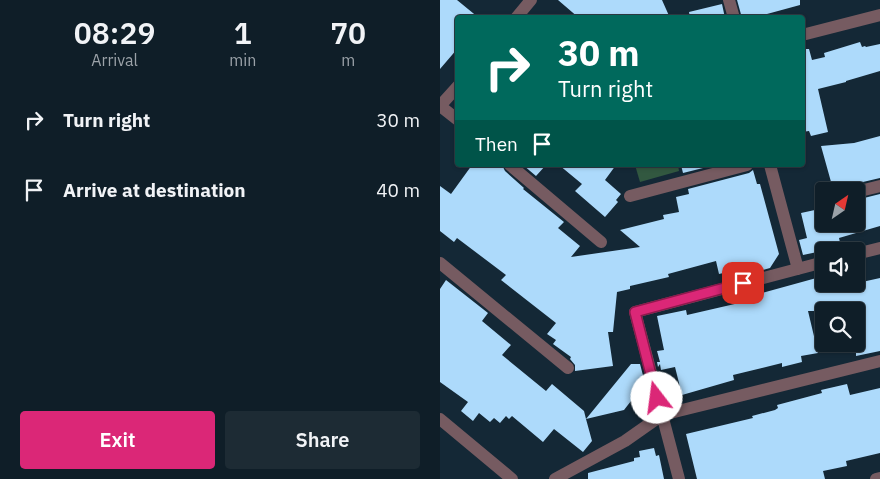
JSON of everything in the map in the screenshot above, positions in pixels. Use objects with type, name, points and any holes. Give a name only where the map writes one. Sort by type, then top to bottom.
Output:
[{"type":"street","points":[[522,15],[531,0]]},
{"type":"street","points":[[729,0],[733,15]]},
{"type":"street","points":[[805,33],[880,15]]},
{"type":"street","points":[[455,89],[440,106],[455,118]]},
{"type":"street","points":[[512,167],[601,242]]},
{"type":"street","points":[[630,196],[739,167]]},
{"type":"street","points":[[771,167],[798,269]]},
{"type":"street","points":[[865,190],[880,186]]},
{"type":"street","points":[[865,252],[880,248]]},
{"type":"street","points":[[440,263],[568,368]]},
{"type":"street","points":[[679,479],[635,312],[815,264]]},
{"type":"street","points":[[555,479],[625,441],[662,415],[880,361]]},
{"type":"street","points":[[440,419],[512,479]]},
{"type":"street","points":[[876,479],[880,478]]},
{"type":"green space","points":[[636,167],[678,167],[679,171],[640,182]]},
{"type":"building","points":[[440,0],[457,0],[475,15],[455,15],[455,52],[440,69]]},
{"type":"building","points":[[558,0],[662,0],[669,15],[576,15]]},
{"type":"building","points":[[737,0],[800,0],[800,5],[767,15],[741,15]]},
{"type":"building","points":[[722,4],[724,15],[690,15],[689,12]]},
{"type":"building","points":[[860,42],[862,47],[880,44],[880,71],[818,89],[828,132],[811,136],[809,131],[805,132],[805,49],[809,49],[812,60],[825,57],[824,53]]},
{"type":"building","points":[[880,136],[880,178],[863,182],[831,182],[821,146],[854,143]]},
{"type":"building","points":[[471,167],[503,167],[523,189],[564,222],[558,228],[580,246],[571,257],[640,247],[620,230],[664,219],[663,215],[679,212],[676,197],[689,194],[688,189],[749,173],[753,170],[757,184],[760,184],[779,254],[770,268],[733,278],[732,271],[719,274],[716,261],[668,274],[669,277],[630,286],[630,289],[617,292],[613,332],[608,332],[613,366],[575,371],[575,365],[570,359],[571,357],[553,344],[556,340],[547,334],[556,323],[501,280],[506,275],[457,238],[454,242],[440,231],[440,186],[451,194]]},
{"type":"building","points":[[525,167],[544,167],[536,176]]},
{"type":"building","points":[[561,167],[615,167],[605,180],[621,194],[616,200],[618,202],[605,217],[575,191],[582,184]]},
{"type":"building","points":[[682,167],[707,167],[683,173]]},
{"type":"building","points":[[880,194],[880,226],[865,230],[865,198]]},
{"type":"building","points":[[815,210],[815,232],[860,232],[839,238],[840,242],[815,242],[815,252],[803,255],[799,240],[807,238],[801,213]]},
{"type":"building","points":[[815,278],[815,292],[865,292],[865,281],[880,278],[880,351],[856,356],[856,352],[865,352],[865,302],[815,302],[815,311],[808,311],[815,340],[815,352],[818,353],[801,356],[802,362],[782,367],[782,363],[733,375],[734,380],[682,395],[675,367],[661,370],[660,364],[658,367],[657,362],[660,362],[657,351],[664,350],[657,316],[686,310],[687,315],[739,303],[737,293],[756,288],[751,296]]},
{"type":"building","points":[[446,280],[488,313],[482,321],[511,345],[502,355],[546,391],[552,384],[584,411],[592,441],[583,452],[554,429],[543,442],[512,416],[509,419],[506,416],[500,423],[494,418],[490,422],[479,413],[473,421],[461,411],[468,402],[440,382],[440,289]]},
{"type":"building","points":[[631,364],[640,364],[645,383],[624,410],[586,419]]},
{"type":"building","points":[[847,384],[850,395],[880,388],[880,453],[846,461],[847,466],[823,471],[825,479],[697,479],[686,434],[753,418],[752,416],[775,410],[778,408],[777,405],[822,393],[821,390]]},
{"type":"building","points":[[654,448],[656,456],[659,455],[664,479],[588,479],[588,473],[634,461],[634,458],[640,457],[639,451]]},
{"type":"route","points":[[657,398],[635,312],[743,283]]}]
